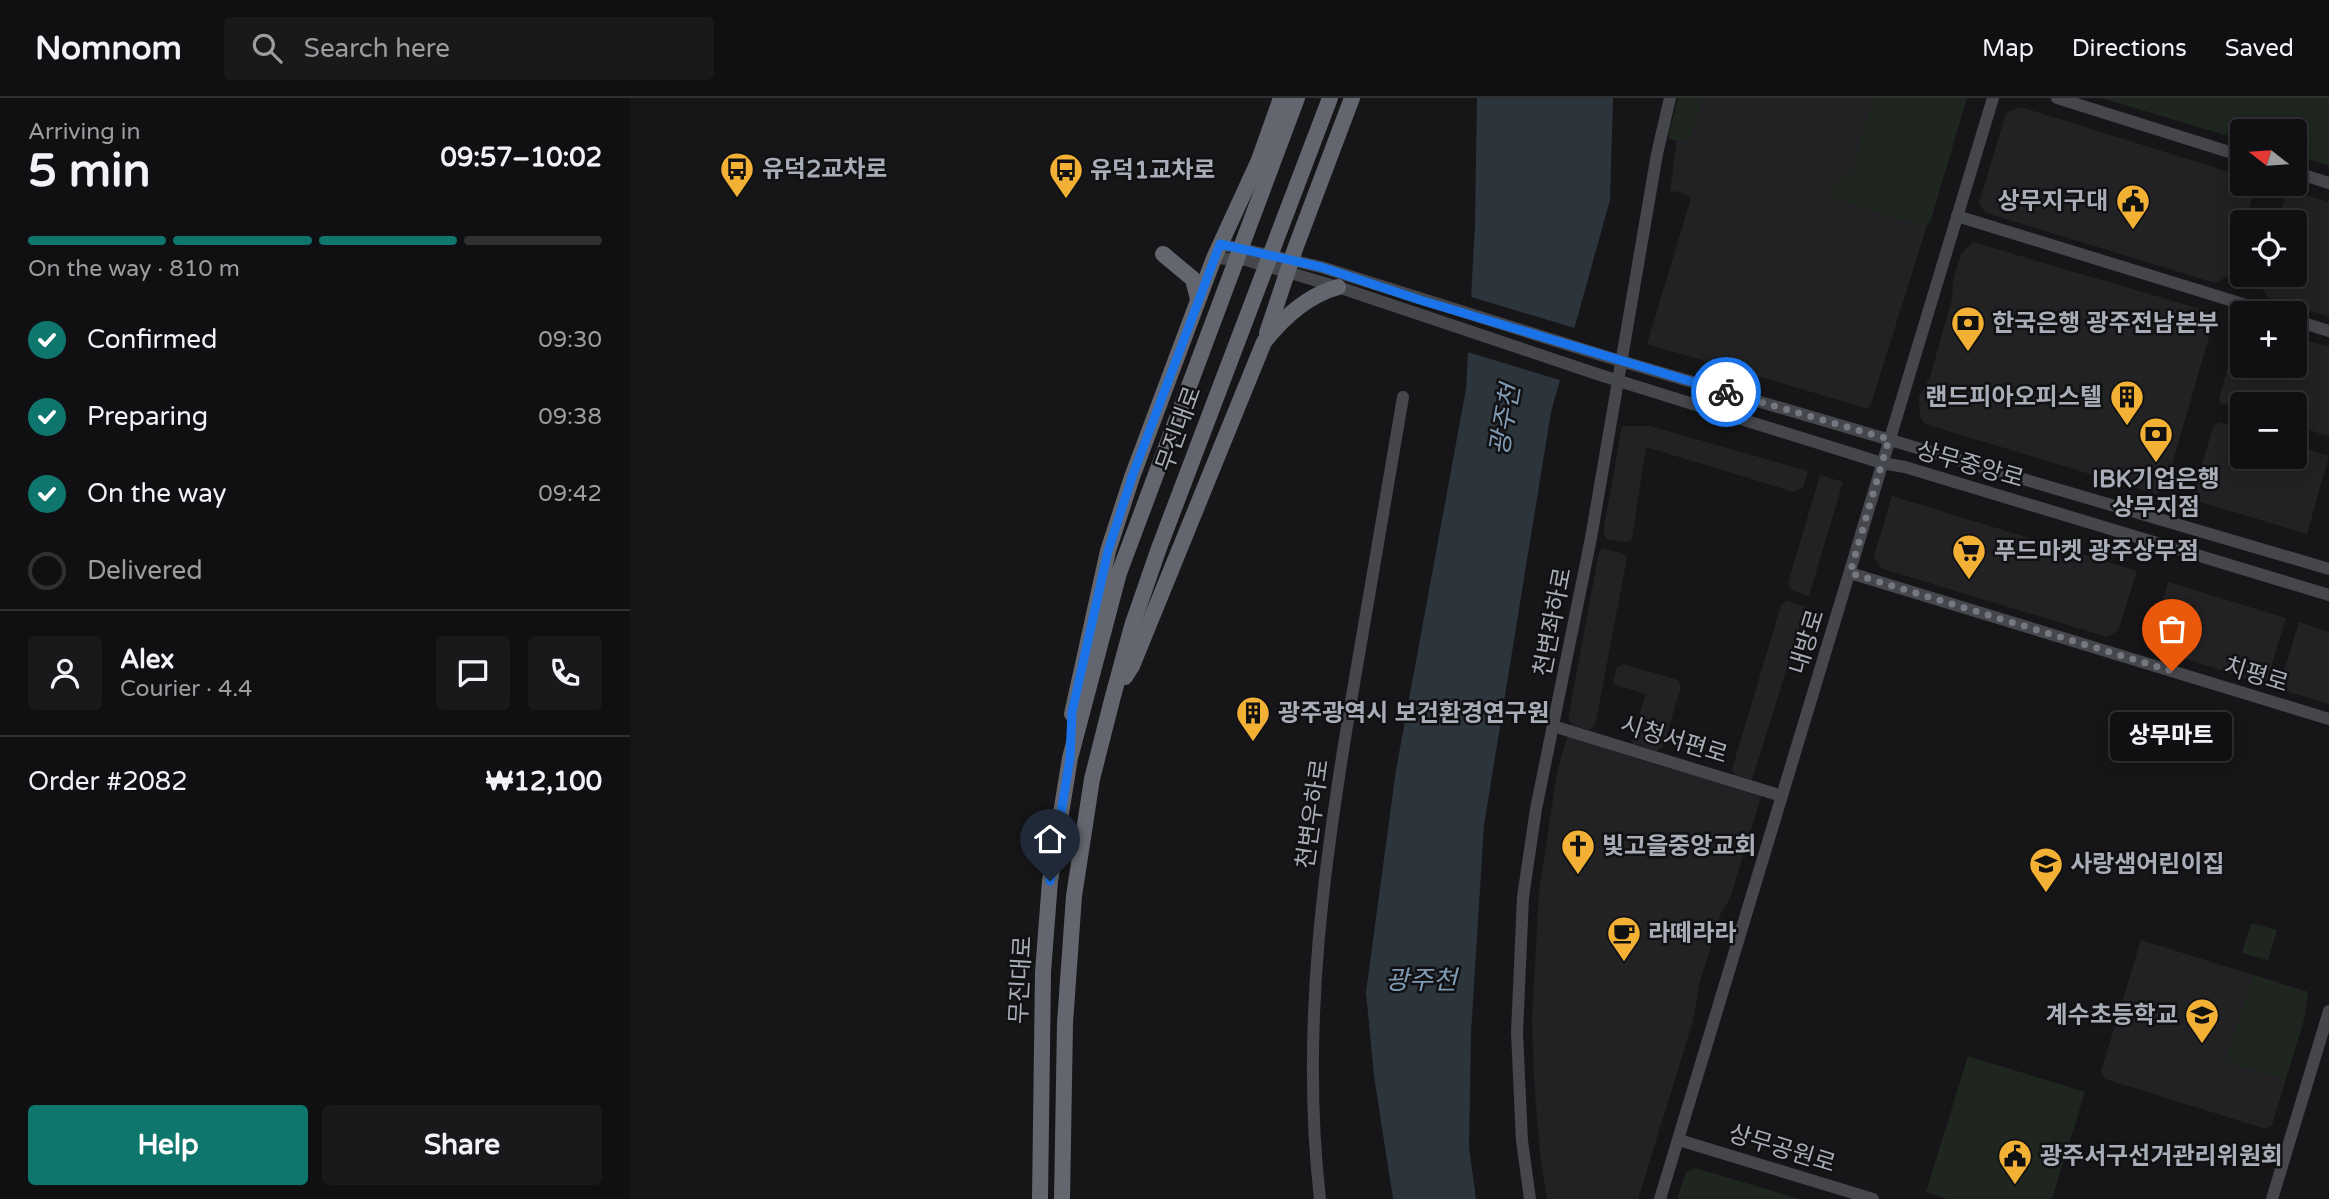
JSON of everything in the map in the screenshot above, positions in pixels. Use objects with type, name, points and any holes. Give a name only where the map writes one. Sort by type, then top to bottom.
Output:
[{"type":"highway","points":[[1070,758],[1072,712],[1108,551],[1132,477],[1198,299],[1259,160],[1281,98]]},
{"type":"highway","name":"무진대로","points":[[1040,1199],[1043,972],[1050,881],[1070,758],[1119,573],[1297,98]]},
{"type":"highway","points":[[1112,700],[1132,666],[1265,342],[1352,98]]},
{"type":"highway","name":"무진대로","points":[[1062,1199],[1065,1023],[1073,896],[1092,779],[1140,603],[1254,295],[1331,100]]},
{"type":"highway","points":[[1163,254],[1193,278],[1198,299]]},
{"type":"highway","points":[[1265,342],[1283,320],[1307,302],[1338,287]]},
{"type":"street","name":"천변좌하로","points":[[1530,1199],[1522,1141],[1517,1033],[1523,897],[1536,809],[1591,538],[1661,132],[1670,98]]},
{"type":"street","name":"내방로","points":[[1660,1199],[1993,98]]},
{"type":"street","points":[[2043,98],[2067,101],[2230,152]]},
{"type":"street","points":[[2307,176],[2329,183]]},
{"type":"street","points":[[1957,216],[2233,301]]},
{"type":"street","points":[[1217,251],[1246,260],[1290,266],[1338,287]]},
{"type":"street","name":"상무중앙로","points":[[1290,266],[1420,300],[2329,569]]},
{"type":"street","name":"상무중앙로","points":[[1338,287],[1600,375],[1882,463],[1905,467],[2329,595]]},
{"type":"street","points":[[2307,324],[2329,331]]},
{"type":"street","name":"천변우하로","points":[[1320,1199],[1315,1159],[1312,1076],[1317,953],[1331,816],[1403,397]]},
{"type":"street","name":"치평로","points":[[1850,573],[2329,719]]},
{"type":"street","name":"시청서편로","points":[[1553,726],[1782,796]]},
{"type":"street","points":[[2272,1199],[2329,1012]]},
{"type":"street","name":"상무공원로","points":[[1679,1140],[1873,1199]]},
{"type":"shaded area","points":[[1678,98],[1704,98],[1691,136],[1685,142],[1671,140],[1668,136]]},
{"type":"shaded area","points":[[1704,98],[1967,98],[1870,407],[1647,344],[1691,198],[1680,192],[1670,191],[1677,140],[1691,136]]},
{"type":"shaded area","points":[[1873,98],[1967,98],[1930,223],[1923,226],[1834,198],[1828,186],[1852,172]]},
{"type":"shaded area","points":[[2101,98],[2329,98],[2329,166],[2307,159],[2307,119],[2230,119],[2230,136]]},
{"type":"shaded area","points":[[2021,107],[2230,172],[2230,196],[2253,196],[2249,210],[2230,210],[2228,276],[2215,283],[1986,213],[1979,203],[2006,113]]},
{"type":"shaded area","points":[[2307,195],[2329,202],[2329,317],[2307,310],[2307,301],[2279,301],[2267,297],[2261,287],[2307,287],[2307,210],[2281,210],[2285,198]]},
{"type":"shaded area","points":[[1973,242],[2207,311],[2213,323],[2165,489],[2156,494],[1925,424],[1920,417],[1919,397],[1930,377],[1952,299],[1953,281],[1961,254]]},
{"type":"shaded area","points":[[2307,341],[2329,347],[2329,436],[2307,430],[2307,392],[2230,392],[2230,406],[2221,403],[2219,398],[2230,361],[2230,378],[2307,378]]},
{"type":"shaded area","points":[[2219,422],[2230,425],[2230,469],[2307,469],[2307,449],[2329,456],[2307,534],[2194,500],[2192,495],[2214,425]]},
{"type":"shaded area","points":[[1622,426],[1650,426],[1808,471],[1803,488],[1794,492],[1646,447],[1632,539],[1627,542],[1607,539],[1603,533]]},
{"type":"shaded area","points":[[1820,475],[1843,482],[1809,596],[1791,590],[1788,583]]},
{"type":"shaded area","points":[[1892,496],[2137,571],[2118,631],[2107,637],[1880,568],[1874,556]]},
{"type":"shaded area","points":[[1603,549],[1622,553],[1627,558],[1595,726],[1589,730],[1573,726],[1568,719],[1599,552]]},
{"type":"shaded area","points":[[2168,582],[2286,618],[2267,680],[2261,683],[2158,650],[2152,636]]},
{"type":"shaded area","points":[[1788,601],[1806,607],[1752,780],[1735,775],[1732,769],[1781,605]]},
{"type":"shaded area","points":[[2299,622],[2329,632],[2329,704],[2283,690],[2280,684]]},
{"type":"shaded area","points":[[1624,664],[1678,680],[1681,687],[1663,747],[1657,751],[1631,743],[1646,694],[1613,684],[1617,667]]},
{"type":"shaded area","points":[[1572,734],[1762,794],[1730,898],[1721,913],[1699,985],[1693,1021],[1638,1199],[1547,1199],[1540,1153],[1532,1019],[1539,891],[1557,773],[1567,737]]},
{"type":"shaded area","points":[[2251,923],[2277,930],[2268,960],[2242,953]]},
{"type":"shaded area","name":"계수초등학교","points":[[2141,940],[2308,992],[2304,1020],[2272,1125],[2266,1129],[2105,1079],[2101,1071]]},
{"type":"shaded area","points":[[2254,975],[2308,992],[2304,1020],[2285,1080],[2226,1061]]},
{"type":"shaded area","points":[[1968,1056],[2085,1092],[2052,1199],[1947,1199],[1926,1192]]},
{"type":"shaded area","points":[[1696,1168],[1799,1199],[1677,1199],[1686,1172]]},
{"type":"water","name":"광주천","points":[[1477,98],[1613,98],[1610,200],[1551,412],[1484,825],[1471,1033],[1469,1147],[1476,1199],[1393,1199],[1374,1076],[1366,992],[1396,770],[1466,389],[1475,225]]},
{"type":"pier","points":[[1468,296],[1578,329],[1563,381],[1464,351]]},
{"type":"way so far","points":[[1726,392],[1889,439],[1850,573],[2172,671]]},
{"type":"place","name":"유덕2교차로","points":[[737,199]]},
{"type":"place","name":"유덕1교차로","points":[[1066,200]]},
{"type":"place","name":"상무지구대","points":[[2133,231]]},
{"type":"place","name":"한국은행 광주전남본부","points":[[1968,353]]},
{"type":"place","name":"랜드피아오피스텔","points":[[2127,427]]},
{"type":"place","name":"IBK기업은행 상무지점","points":[[2156,464]]},
{"type":"place","name":"푸드마켓 광주상무점","points":[[1969,581]]},
{"type":"place","name":"상무마트","points":[[2172,671]]},
{"type":"place","name":"광주광역시 보건환경연구원","points":[[1253,743]]},
{"type":"place","name":"빛고을중앙교회","points":[[1578,876]]},
{"type":"place","name":"사랑샘어린이집","points":[[2046,894]]},
{"type":"place","name":"라떼라라","points":[[1624,963]]},
{"type":"place","name":"계수초등학교","points":[[2202,1045]]},
{"type":"place","name":"광주서구선거관리위원회","points":[[2015,1186]]},
{"type":"route","points":[[1050,881],[1070,758],[1072,712],[1108,551],[1132,477],[1220,244],[1321,267],[1420,300],[1726,392]]}]
